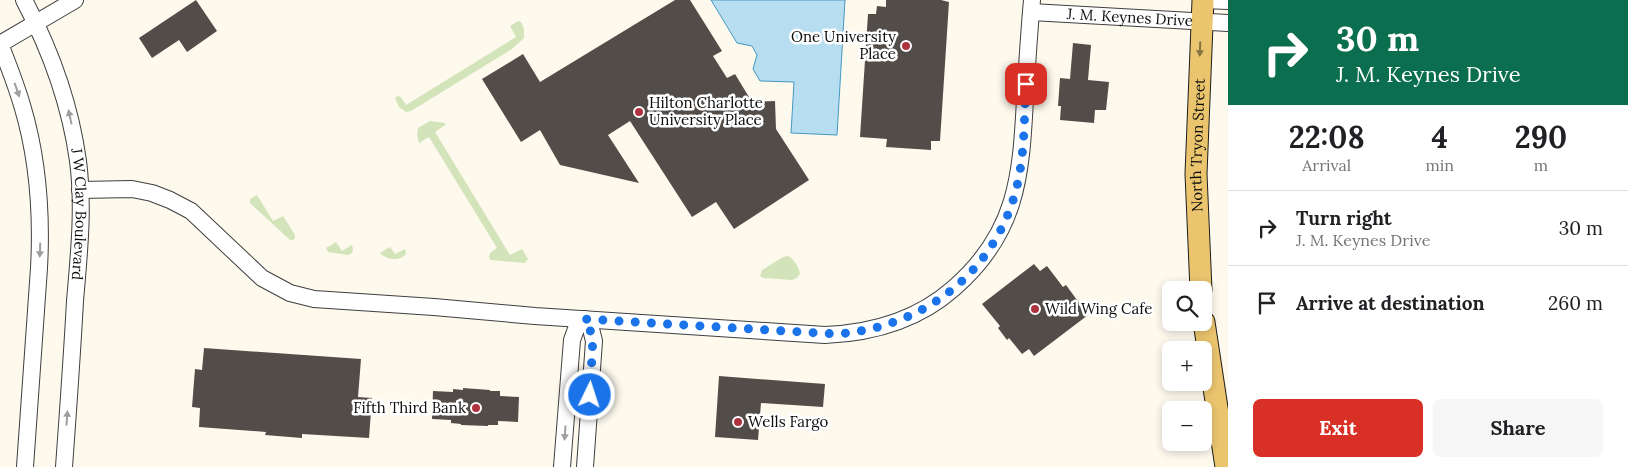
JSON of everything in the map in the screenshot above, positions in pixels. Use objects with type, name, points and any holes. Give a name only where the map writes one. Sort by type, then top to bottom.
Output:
[{"type":"main road","name":"North Tryon Street","points":[[1201,281],[1196,174],[1201,21],[1204,0]]},
{"type":"main road","points":[[1205,331],[1226,467]]},
{"type":"street","name":"J W Clay Boulevard","points":[[24,0],[54,63],[68,110],[78,160],[80,237],[64,467]]},
{"type":"street","points":[[25,467],[41,235],[39,201],[36,169],[29,133],[22,106],[0,44],[75,0]]},
{"type":"street","name":"J. M. Keynes Drive","points":[[1204,0],[1228,1]]},
{"type":"street","name":"J. M. Keynes Drive","points":[[80,190],[132,189],[152,193],[170,200],[191,211],[262,278],[306,298],[584,319],[836,334],[863,331],[888,326],[919,312],[938,300],[958,284],[981,260],[1004,225],[1014,199],[1022,159],[1031,6],[1228,24]]},
{"type":"street","points":[[562,467],[572,340],[576,329],[584,319],[591,329],[594,341],[585,467]]},
{"type":"green space","points":[[518,21],[521,22],[524,29],[524,38],[512,49],[411,111],[406,112],[399,107],[395,98],[398,96],[401,97],[406,105],[516,37],[510,26]]},
{"type":"green space","points":[[430,121],[445,123],[435,132],[510,255],[522,249],[528,259],[525,263],[490,260],[490,253],[497,248],[429,137],[419,143],[418,128]]},
{"type":"green space","points":[[257,195],[273,221],[283,216],[295,235],[293,240],[290,240],[250,203],[250,199]]},
{"type":"green space","points":[[336,242],[342,251],[352,245],[352,253],[348,255],[328,252],[326,248]]},
{"type":"green space","points":[[390,247],[395,254],[405,249],[406,253],[401,258],[394,259],[380,253]]},
{"type":"green space","points":[[788,256],[794,261],[800,273],[797,278],[792,280],[763,278],[760,276],[762,270]]},
{"type":"water","points":[[711,0],[845,0],[837,135],[791,133],[794,82],[760,81],[753,69],[757,55],[752,46],[737,43]]},
{"type":"building","points":[[196,0],[217,31],[187,52],[179,40],[152,58],[139,38]]},
{"type":"building","name":"Hilton Charlotte University Place","points":[[675,0],[690,0],[722,51],[713,56],[727,78],[735,74],[752,102],[775,101],[776,129],[809,180],[734,229],[716,202],[692,217],[630,121],[608,135],[639,183],[560,165],[540,130],[521,142],[482,79],[523,54],[540,82]]},
{"type":"building","name":"One University Place","points":[[886,0],[941,0],[949,2],[940,141],[931,141],[931,150],[886,147],[887,139],[860,137],[868,14],[876,14],[877,6],[886,7]]},
{"type":"building","points":[[1073,43],[1091,45],[1088,80],[1109,82],[1106,110],[1095,110],[1094,123],[1060,120],[1061,106],[1058,106],[1060,78],[1070,79]]},
{"type":"building","name":"Wild Wing Cafe","points":[[1034,264],[1040,271],[1047,266],[1063,287],[1066,285],[1088,315],[1034,356],[1029,349],[1022,354],[1009,338],[1007,340],[998,328],[1000,326],[982,304]]},
{"type":"building","points":[[204,348],[361,359],[358,397],[372,398],[369,438],[302,434],[302,438],[265,435],[266,432],[199,427],[200,408],[192,407],[195,369],[202,370]]},
{"type":"building","name":"Wells Fargo","points":[[719,376],[825,384],[823,407],[761,403],[758,440],[715,437]]},
{"type":"building","name":"Fifth Third Bank","points":[[463,388],[500,391],[500,396],[519,397],[518,422],[498,421],[498,425],[488,426],[461,425],[451,423],[451,420],[432,419],[433,391],[453,392],[453,389],[463,390]]},
{"type":"place","name":"One University Place","points":[[906,46]]},
{"type":"place","name":"Hilton Charlotte University Place","points":[[639,112]]},
{"type":"place","name":"Wild Wing Cafe","points":[[1035,309]]},
{"type":"place","name":"Fifth Third Bank","points":[[476,408]]},
{"type":"place","name":"Wells Fargo","points":[[738,422]]},
{"type":"route","points":[[590,395],[594,341],[591,329],[584,319],[825,335],[846,334],[888,326],[901,321],[930,306],[946,295],[976,268],[1007,219],[1020,172],[1026,84]]}]
